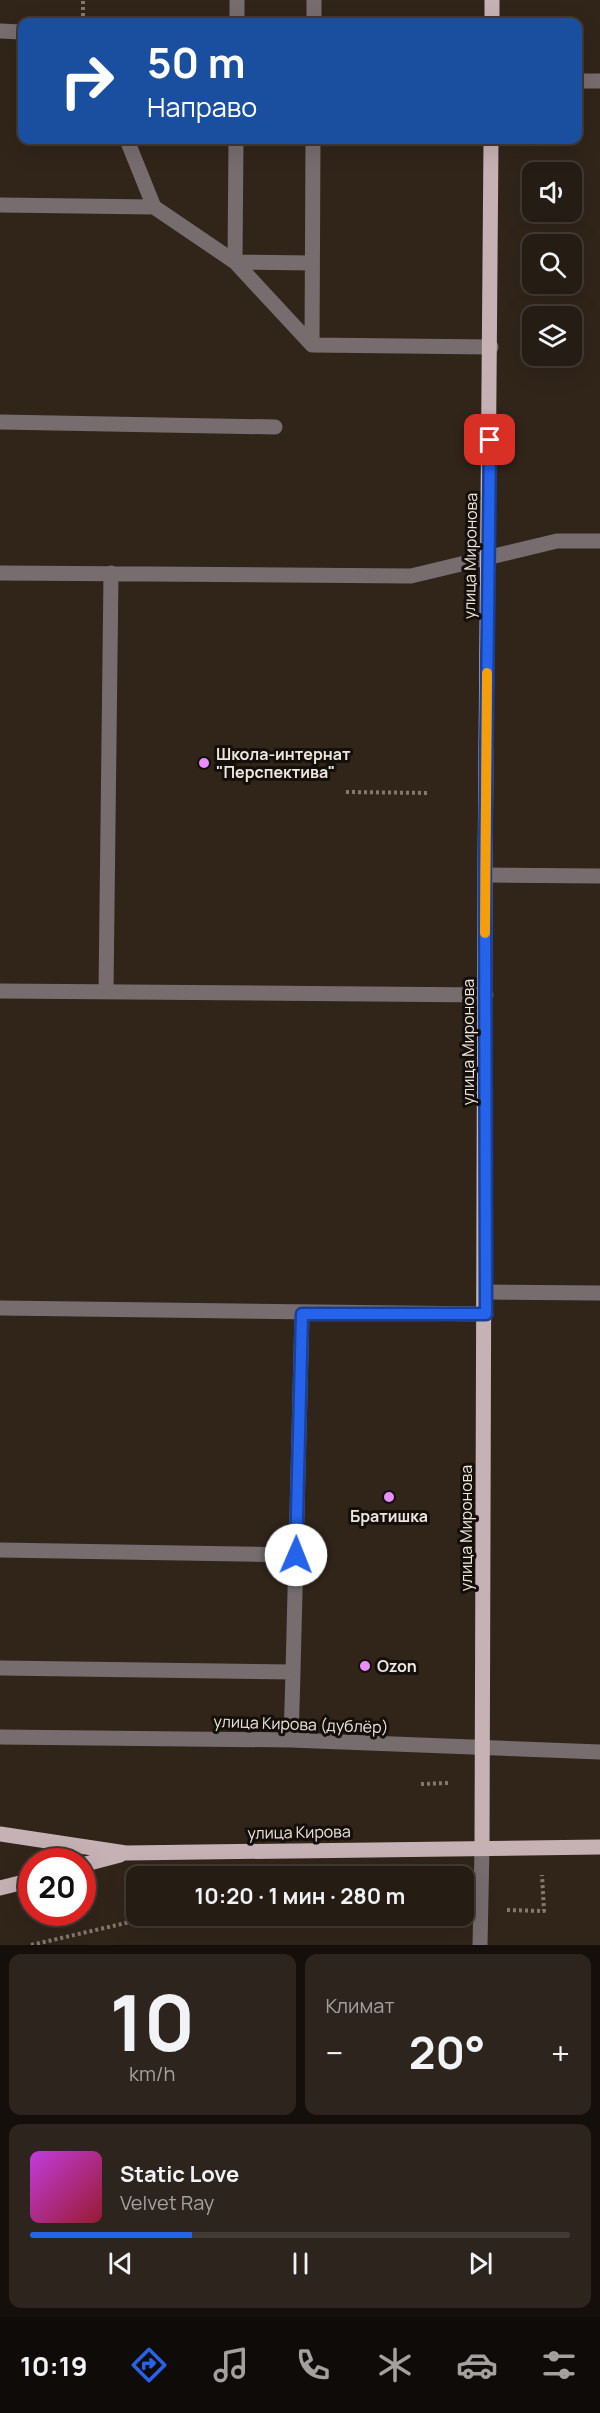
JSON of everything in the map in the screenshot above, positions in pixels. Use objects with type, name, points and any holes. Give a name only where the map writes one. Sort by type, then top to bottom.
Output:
[{"type":"main road","points":[[492,0],[492,18]]},
{"type":"main road","name":"улица Миронова","points":[[482,1846],[486,1314],[485,875],[491,144]]},
{"type":"main road","name":"улица Кирова","points":[[0,1834],[126,1853],[482,1846],[600,1847]]},
{"type":"main road","points":[[96,1861],[126,1853]]},
{"type":"main road","points":[[0,1888],[18,1884]]},
{"type":"street","points":[[237,0],[237,18]]},
{"type":"street","points":[[314,0],[314,18]]},
{"type":"street","points":[[0,31],[18,32]]},
{"type":"street","points":[[582,81],[600,81]]},
{"type":"street","points":[[128,144],[154,207],[235,262],[312,345],[491,347]]},
{"type":"street","points":[[235,262],[236,144]]},
{"type":"street","points":[[312,345],[313,144]]},
{"type":"street","points":[[0,205],[154,207]]},
{"type":"street","points":[[235,262],[312,263]]},
{"type":"street","points":[[0,422],[275,427]]},
{"type":"street","points":[[0,573],[411,576],[557,541],[600,541]]},
{"type":"street","points":[[106,992],[111,573]]},
{"type":"street","points":[[485,875],[600,876]]},
{"type":"street","points":[[0,991],[486,995]]},
{"type":"street","points":[[485,1292],[600,1293]]},
{"type":"street","points":[[0,1308],[302,1314],[486,1314]]},
{"type":"street","points":[[291,1740],[302,1314]]},
{"type":"street","points":[[0,1550],[296,1555]]},
{"type":"street","points":[[0,1668],[293,1672]]},
{"type":"street","name":"улица Кирова (дублёр)","points":[[0,1737],[291,1740],[600,1752]]},
{"type":"street","name":"улица Миронова","points":[[480,1945],[482,1846]]},
{"type":"path","points":[[82,0],[82,18]]},
{"type":"path","points":[[346,792],[430,793]]},
{"type":"path","points":[[421,1784],[448,1783]]},
{"type":"path","points":[[507,1910],[544,1911],[542,1875]]},
{"type":"path","points":[[31,1945],[126,1923]]},
{"type":"slow traffic","points":[[485,933],[487,673]]},
{"type":"place","name":"Школа-интернат \"Перспектива\"","points":[[204,763]]},
{"type":"place","name":"Братишка","points":[[389,1497]]},
{"type":"place","name":"Ozon","points":[[365,1666]]},
{"type":"route","points":[[296,1555],[302,1314],[486,1314],[485,875],[490,440]]}]
